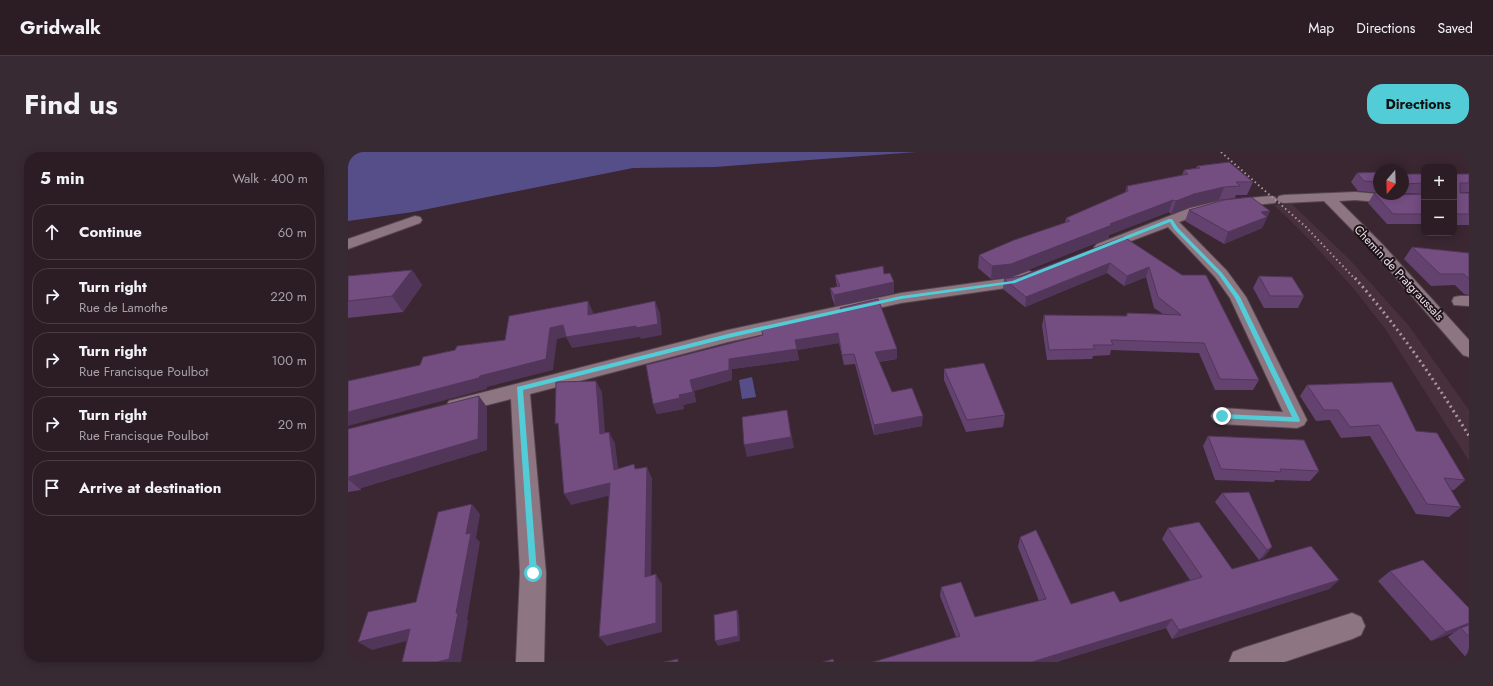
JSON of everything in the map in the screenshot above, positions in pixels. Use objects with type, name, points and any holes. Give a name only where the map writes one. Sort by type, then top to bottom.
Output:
[{"type":"street","points":[[1086,254],[1171,220],[1219,205],[1327,197],[1421,198]]},
{"type":"street","name":"Chemin de Pratgraussals","points":[[1327,197],[1378,248],[1469,350]]},
{"type":"street","points":[[348,244],[415,220]]},
{"type":"street","points":[[1171,220],[1176,228],[1220,274],[1238,297],[1297,420],[1222,416]]},
{"type":"street","points":[[438,411],[728,336],[901,298],[1013,282],[1042,271]]},
{"type":"street","points":[[520,389],[533,573],[530,662]]},
{"type":"street","points":[[1243,662],[1352,626]]},
{"type":"shaded area","points":[[348,152],[917,152],[715,167],[633,168],[413,212],[348,221]]},
{"type":"shaded area","points":[[1292,204],[1350,260],[1409,326],[1469,410],[1469,461],[1386,330],[1354,289],[1306,236],[1274,205]]},
{"type":"shaded area","points":[[752,377],[756,397],[742,399],[739,380]]},
{"type":"building","points":[[1229,162],[1253,182],[1236,182],[1240,186],[1224,187],[1194,194],[1176,201],[1173,200],[1011,264],[992,266],[979,255],[1014,240],[1070,221],[1066,218],[1128,191],[1127,186],[1188,174],[1184,170],[1200,168],[1197,166]]},
{"type":"building","points":[[1373,172],[1373,182],[1364,181],[1357,173]]},
{"type":"building","points":[[1409,174],[1421,174],[1421,183],[1409,184]]},
{"type":"building","points":[[1457,174],[1469,174],[1469,183],[1460,183],[1460,193],[1469,193],[1469,214],[1457,214]]},
{"type":"building","points":[[1421,194],[1421,214],[1393,214],[1380,200],[1409,200],[1409,195]]},
{"type":"building","points":[[1251,197],[1270,211],[1261,212],[1267,217],[1228,232],[1189,210],[1224,200]]},
{"type":"building","points":[[1124,237],[1182,275],[1206,275],[1259,380],[1220,379],[1204,343],[1111,340],[1113,345],[1093,345],[1095,349],[1049,350],[1044,315],[1127,316],[1127,313],[1181,315],[1158,297],[1149,267],[1127,276],[1110,263],[1026,297],[1004,279],[1021,276]]},
{"type":"building","points":[[1412,247],[1469,253],[1469,279],[1464,274],[1440,274]]},
{"type":"building","points":[[883,266],[884,274],[890,273],[894,282],[834,295],[830,288],[840,286],[835,275]]},
{"type":"building","points":[[412,270],[392,296],[348,301],[348,276]]},
{"type":"building","points":[[1259,276],[1292,277],[1304,296],[1270,296]]},
{"type":"building","points":[[878,299],[897,349],[875,352],[892,392],[912,388],[923,416],[874,425],[854,354],[842,355],[838,333],[795,340],[797,349],[729,359],[729,370],[690,380],[693,392],[679,395],[680,398],[653,404],[646,365],[763,335],[761,328],[768,326],[841,311],[840,308]]},
{"type":"building","points":[[588,301],[588,315],[655,301],[658,324],[566,337],[563,325],[550,328],[546,359],[348,412],[348,381],[420,365],[423,357],[455,350],[457,346],[505,340],[509,316]]},
{"type":"building","points":[[984,363],[1005,415],[967,420],[944,369]]},
{"type":"building","points":[[596,381],[600,434],[609,432],[614,470],[634,464],[635,469],[647,467],[645,577],[656,574],[656,623],[599,637],[610,483],[564,494],[558,423],[555,424],[556,382]]},
{"type":"building","points":[[1392,382],[1416,431],[1437,433],[1465,480],[1444,478],[1461,507],[1427,504],[1379,425],[1350,427],[1338,410],[1324,410],[1307,385]]},
{"type":"building","points":[[479,396],[478,439],[349,477],[348,480],[348,429]]},
{"type":"building","points":[[787,410],[791,437],[744,445],[742,417]]},
{"type":"building","points":[[1208,436],[1304,440],[1319,471],[1280,469],[1281,472],[1221,469]]},
{"type":"building","points":[[1249,492],[1272,547],[1267,550],[1222,493]]},
{"type":"building","points":[[472,504],[466,534],[471,533],[449,659],[437,662],[402,662],[410,629],[358,642],[368,612],[416,602],[438,512]]},
{"type":"building","points":[[1199,522],[1232,569],[1311,546],[1339,580],[1179,630],[1172,619],[1032,662],[873,662],[960,636],[941,587],[961,582],[975,617],[1046,599],[1020,537],[1036,530],[1071,604],[1114,591],[1120,602],[1202,577],[1168,528]]},
{"type":"building","points":[[1423,560],[1469,608],[1469,623],[1446,632],[1390,571]]},
{"type":"building","points":[[737,610],[738,636],[715,641],[714,615]]},
{"type":"building","points":[[1469,625],[1469,637],[1461,628]]},
{"type":"building","points":[[678,659],[678,662],[664,662]]},
{"type":"building","points":[[833,659],[834,662],[823,662]]},
{"type":"railway","points":[[1221,152],[1305,226],[1355,279]]},
{"type":"railway","points":[[1355,278],[1386,315],[1415,354],[1469,436]]},
{"type":"route","points":[[533,573],[520,389],[728,336],[901,298],[1013,282],[1171,220],[1176,228],[1220,274],[1238,297],[1297,420],[1222,416]]}]
